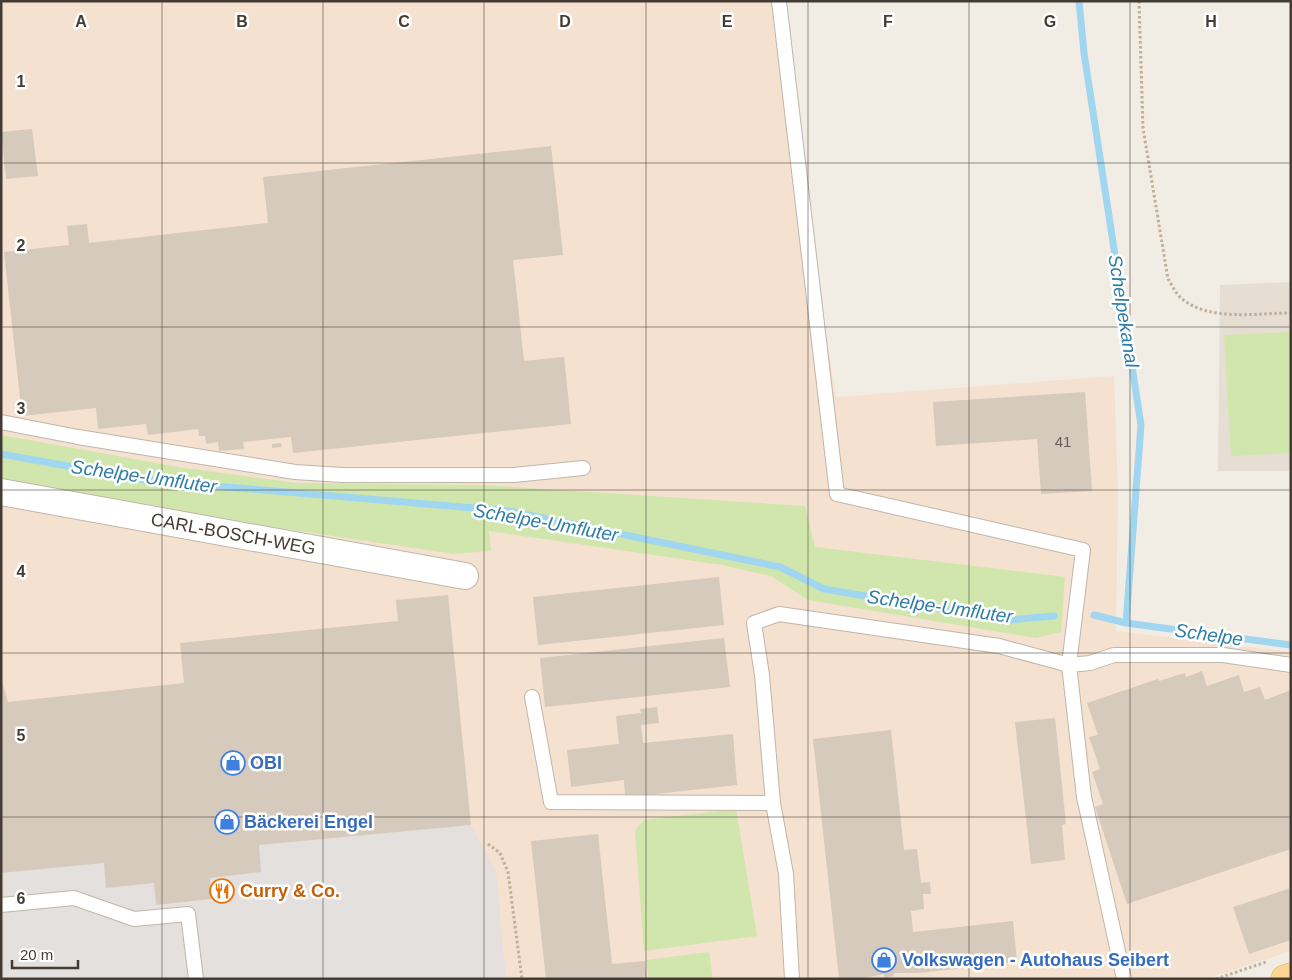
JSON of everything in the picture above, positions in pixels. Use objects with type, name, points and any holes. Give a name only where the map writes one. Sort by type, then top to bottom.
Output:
[{"type":"street","name":"CARL-BOSCH-WEG","points":[[1,492],[465,576]]},
{"type":"lane","points":[[779,1],[836,494],[1083,550],[1069,665],[1084,797],[1124,979]]},
{"type":"lane","points":[[1,422],[78,437],[295,472],[342,475],[514,475],[583,468]]},
{"type":"lane","points":[[792,979],[786,874],[772,803],[762,675],[754,623],[779,614],[812,618],[999,646],[1069,665],[1090,663],[1114,655],[1223,655],[1291,666]]},
{"type":"lane","points":[[532,698],[551,802],[772,803]]},
{"type":"lane","points":[[1,905],[74,898],[134,919],[188,914],[196,979]]},
{"type":"path","points":[[1139,1],[1143,128],[1168,279],[1180,298],[1197,308],[1213,313],[1291,313]]},
{"type":"path","points":[[488,844],[500,852],[508,872],[522,979]]},
{"type":"path","points":[[1216,979],[1282,972]]},
{"type":"shaded area","points":[[1,1],[774,1],[836,397],[1114,376],[1118,494],[1116,631],[1291,652],[1291,951],[1206,979],[1,979]]},
{"type":"shaded area","points":[[1291,282],[1291,471],[1218,471],[1220,285]]},
{"type":"shaded area","points":[[471,825],[496,872],[506,979],[1,979],[1,873],[104,863],[107,888],[154,883],[156,905],[212,900],[210,878],[259,845]]},
{"type":"green space","points":[[1291,332],[1291,453],[1231,456],[1224,335]]},
{"type":"green space","points":[[1,435],[178,467],[297,483],[482,485],[805,506],[815,547],[1065,577],[1061,632],[1036,638],[808,600],[771,576],[722,565],[489,531],[491,551],[454,554],[252,524],[1,481]]},
{"type":"green space","points":[[736,809],[757,936],[644,951],[635,830],[644,820]]},
{"type":"green space","points":[[709,952],[713,979],[649,979],[646,960]]},
{"type":"building","points":[[32,129],[38,176],[6,179],[1,132]]},
{"type":"building","points":[[551,146],[563,255],[513,260],[524,361],[564,357],[571,424],[293,453],[291,437],[243,442],[244,449],[219,451],[218,442],[206,444],[205,436],[199,436],[198,429],[148,435],[146,424],[98,429],[96,408],[22,416],[4,252],[69,245],[67,226],[87,224],[89,243],[268,223],[263,177]]},
{"type":"building","points":[[1085,392],[1092,491],[1041,494],[1037,439],[936,446],[933,402]]},
{"type":"building","points":[[281,443],[282,447],[272,448],[272,444]]},
{"type":"building","points":[[719,577],[724,625],[538,645],[533,597]]},
{"type":"building","name":"OBI","points":[[448,595],[471,825],[259,845],[261,872],[210,878],[211,889],[224,888],[225,898],[156,905],[154,883],[106,888],[104,863],[1,873],[1,677],[8,702],[184,683],[180,643],[398,621],[396,600]]},
{"type":"building","points":[[724,638],[730,687],[545,707],[540,658]]},
{"type":"building","points":[[1202,671],[1207,686],[1239,675],[1244,692],[1260,687],[1265,700],[1291,690],[1291,849],[1127,904],[1095,807],[1103,804],[1092,772],[1100,769],[1089,737],[1098,735],[1087,703],[1158,679],[1159,681],[1185,673],[1186,677]]},
{"type":"building","points":[[657,707],[659,723],[641,725],[643,743],[733,734],[737,785],[629,797],[625,795],[624,780],[571,787],[567,750],[619,744],[616,716],[641,713],[640,709]]},
{"type":"building","points":[[1055,718],[1066,824],[1062,825],[1065,860],[1031,864],[1015,722]]},
{"type":"building","points":[[891,730],[904,850],[917,849],[921,883],[930,882],[931,894],[923,894],[924,909],[911,911],[913,932],[1013,921],[1017,962],[919,973],[894,973],[894,976],[885,978],[884,974],[859,979],[839,979],[813,739]]},
{"type":"building","points":[[598,834],[612,964],[645,961],[647,979],[546,979],[531,841]]},
{"type":"building","points":[[1291,888],[1291,940],[1249,954],[1233,907]]},
{"type":"waterway","name":"Schelpekanal","points":[[1079,1],[1084,53],[1141,425],[1126,623]]},
{"type":"waterway","name":"Schelpe-Umfluter","points":[[1,454],[145,480],[509,511],[780,567],[824,589],[1008,620],[1054,616]]},
{"type":"waterway","name":"Schelpe","points":[[1094,615],[1126,623],[1291,645]]},
{"type":"place","name":"OBI","points":[[233,763]]},
{"type":"place","name":"Bäckerei Engel","points":[[227,822]]},
{"type":"place","name":"Curry & Co.","points":[[222,891]]},
{"type":"place","name":"Volkswagen - Autohaus Seibert","points":[[884,960]]}]
